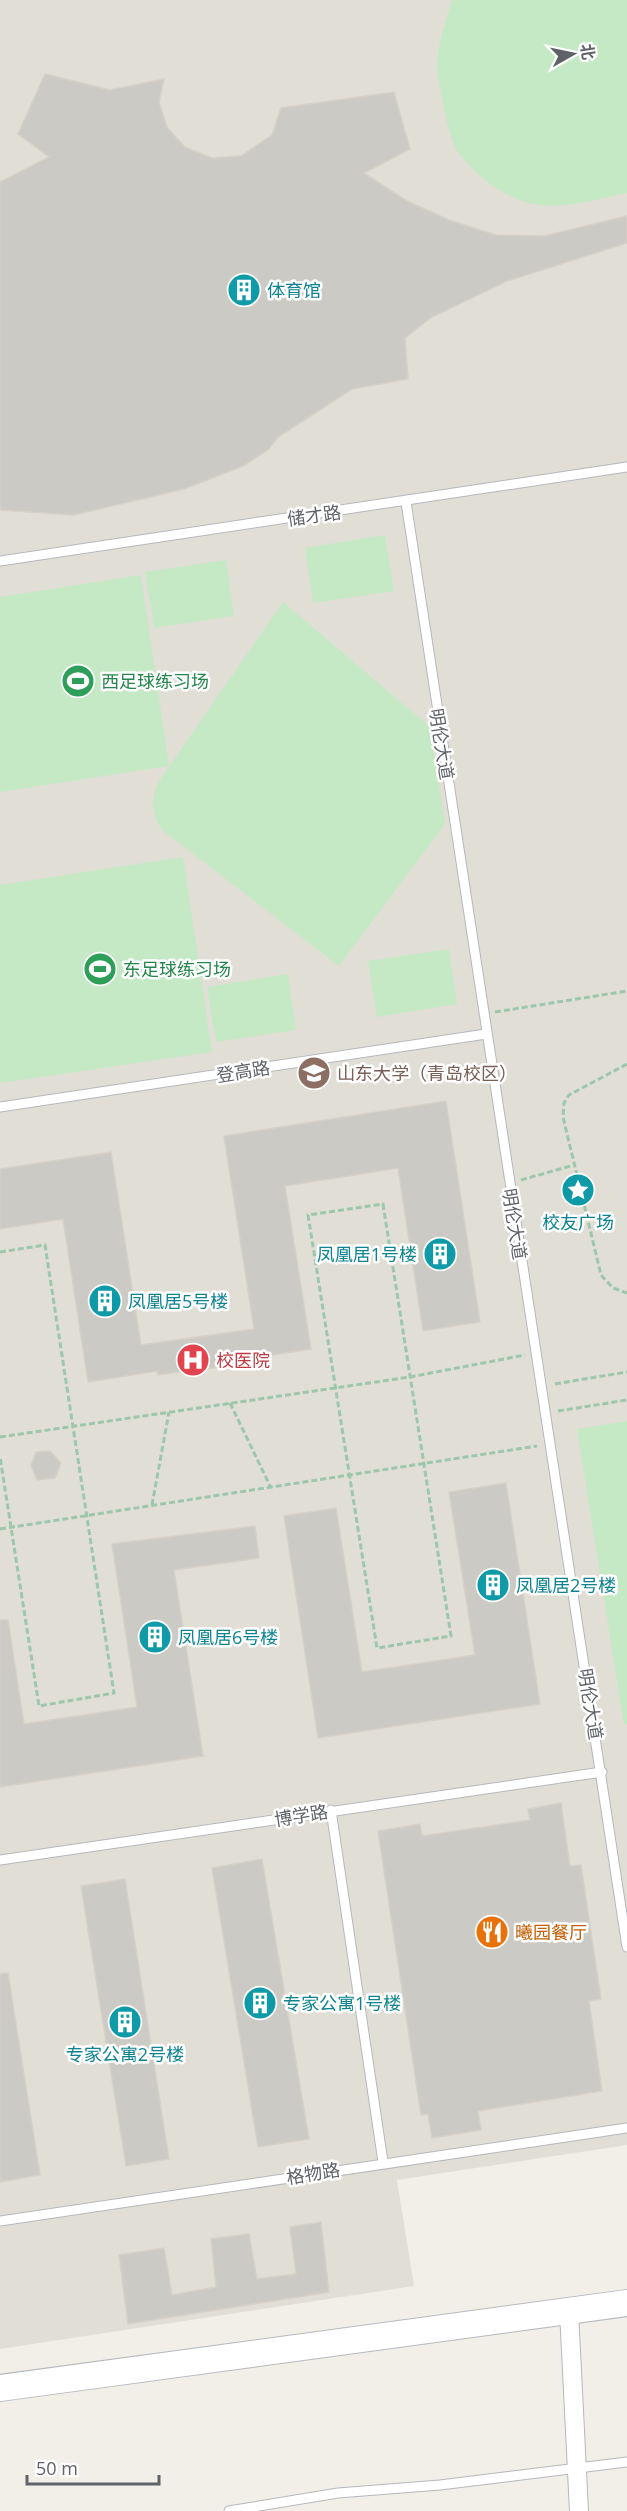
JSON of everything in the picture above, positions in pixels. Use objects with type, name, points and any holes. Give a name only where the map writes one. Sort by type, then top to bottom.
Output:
[{"type":"main road","points":[[0,2388],[627,2303]]},
{"type":"street","points":[[568,2311],[579,2511]]},
{"type":"lane","name":"储才路","points":[[0,561],[627,467]]},
{"type":"lane","name":"明伦大道","points":[[406,501],[482,1014],[602,1772],[627,1947]]},
{"type":"lane","name":"登高路","points":[[0,1107],[486,1034]]},
{"type":"lane","name":"博学路","points":[[0,1860],[602,1772]]},
{"type":"lane","points":[[331,1810],[383,2162]]},
{"type":"lane","name":"格物路","points":[[0,2221],[383,2162],[627,2128]]},
{"type":"lane","points":[[229,2511],[338,2493],[440,2485],[577,2466],[627,2462]]},
{"type":"path","points":[[482,1014],[627,991]]},
{"type":"path","points":[[627,1064],[577,1089],[564,1103],[565,1128],[602,1275],[613,1288],[627,1293]]},
{"type":"path","points":[[509,1182],[538,1178],[574,1165]]},
{"type":"path","points":[[383,1204],[451,1636],[377,1648],[335,1388],[308,1215],[383,1204]]},
{"type":"path","points":[[0,1252],[45,1245],[114,1693],[39,1706],[0,1457]]},
{"type":"path","points":[[0,1437],[410,1377],[536,1353]]},
{"type":"path","points":[[541,1386],[627,1372]]},
{"type":"path","points":[[545,1412],[627,1400]]},
{"type":"path","points":[[230,1403],[271,1488]]},
{"type":"path","points":[[152,1506],[169,1412]]},
{"type":"path","points":[[0,1529],[550,1444]]},
{"type":"shaded area","name":"山东大学（青岛校区）","points":[[0,0],[627,0],[627,2145],[397,2180],[414,2286],[0,2349]]},
{"type":"green space","points":[[452,0],[627,0],[627,193],[584,202],[541,205],[505,194],[474,170],[458,152],[451,136],[437,67],[440,42]]},
{"type":"green space","points":[[385,535],[394,591],[313,603],[305,548]]},
{"type":"green space","points":[[226,560],[234,616],[154,628],[145,572]]},
{"type":"green space","name":"西足球练习场","points":[[141,575],[169,766],[0,792],[0,597]]},
{"type":"green space","points":[[283,602],[430,727],[445,824],[339,966],[162,830],[155,817],[153,804],[161,778]]},
{"type":"green space","name":"东足球练习场","points":[[183,857],[212,1052],[0,1083],[0,885]]},
{"type":"green space","points":[[449,949],[457,1004],[377,1017],[368,961]]},
{"type":"green space","points":[[288,974],[296,1030],[216,1042],[207,987]]},
{"type":"green space","points":[[627,1421],[627,1724],[624,1725],[577,1429]]},
{"type":"building","name":"体育馆","points":[[45,74],[110,90],[164,79],[159,102],[167,127],[185,147],[212,158],[241,156],[272,135],[281,108],[394,92],[410,149],[364,173],[407,201],[449,220],[496,235],[544,236],[627,216],[627,243],[507,281],[432,317],[405,338],[408,379],[352,389],[278,437],[269,449],[243,466],[184,489],[74,515],[0,510],[0,182],[49,157],[18,134]]},
{"type":"building","name":"凤凰居1号楼","points":[[446,1101],[480,1322],[423,1331],[398,1168],[285,1186],[311,1349],[233,1361],[234,1365],[158,1375],[157,1371],[88,1382],[63,1219],[0,1229],[0,1169],[111,1152],[141,1345],[254,1329],[224,1136]]},
{"type":"building","points":[[50,1451],[61,1463],[55,1478],[37,1480],[31,1466],[36,1452]]},
{"type":"building","name":"凤凰居2号楼","points":[[506,1483],[540,1704],[318,1738],[284,1516],[336,1508],[362,1672],[475,1655],[449,1492]]},
{"type":"building","name":"凤凰居6号楼","points":[[255,1526],[259,1558],[174,1570],[203,1756],[0,1787],[0,1620],[8,1620],[24,1724],[137,1707],[112,1544]]},
{"type":"building","name":"曦园餐厅","points":[[561,1803],[570,1866],[581,1865],[601,1999],[589,2001],[602,2091],[478,2111],[481,2130],[432,2138],[428,2114],[421,2115],[378,1831],[420,1824],[422,1836],[530,1820],[528,1809]]},
{"type":"building","name":"专家公寓1号楼","points":[[262,1859],[309,2139],[258,2147],[212,1868]]},
{"type":"building","name":"专家公寓2号楼","points":[[125,1879],[169,2159],[126,2166],[81,1886]]},
{"type":"building","points":[[8,1973],[40,2175],[0,2182],[0,1974]]},
{"type":"building","points":[[321,2222],[329,2292],[128,2324],[119,2255],[164,2248],[172,2295],[216,2287],[211,2239],[249,2234],[257,2279],[296,2274],[290,2227]]},
{"type":"place","name":"体育馆","points":[[244,290]]},
{"type":"place","name":"西足球练习场","points":[[78,681]]},
{"type":"place","name":"东足球练习场","points":[[100,969]]},
{"type":"place","name":"山东大学（青岛校区）","points":[[314,1073]]},
{"type":"place","name":"校友广场","points":[[578,1190]]},
{"type":"place","name":"凤凰居1号楼","points":[[440,1254]]},
{"type":"place","name":"凤凰居5号楼","points":[[105,1301]]},
{"type":"place","name":"校医院","points":[[193,1360]]},
{"type":"place","name":"凤凰居2号楼","points":[[493,1585]]},
{"type":"place","name":"凤凰居6号楼","points":[[155,1637]]},
{"type":"place","name":"曦园餐厅","points":[[492,1932]]},
{"type":"place","name":"专家公寓1号楼","points":[[260,2003]]},
{"type":"place","name":"专家公寓2号楼","points":[[125,2022]]}]
